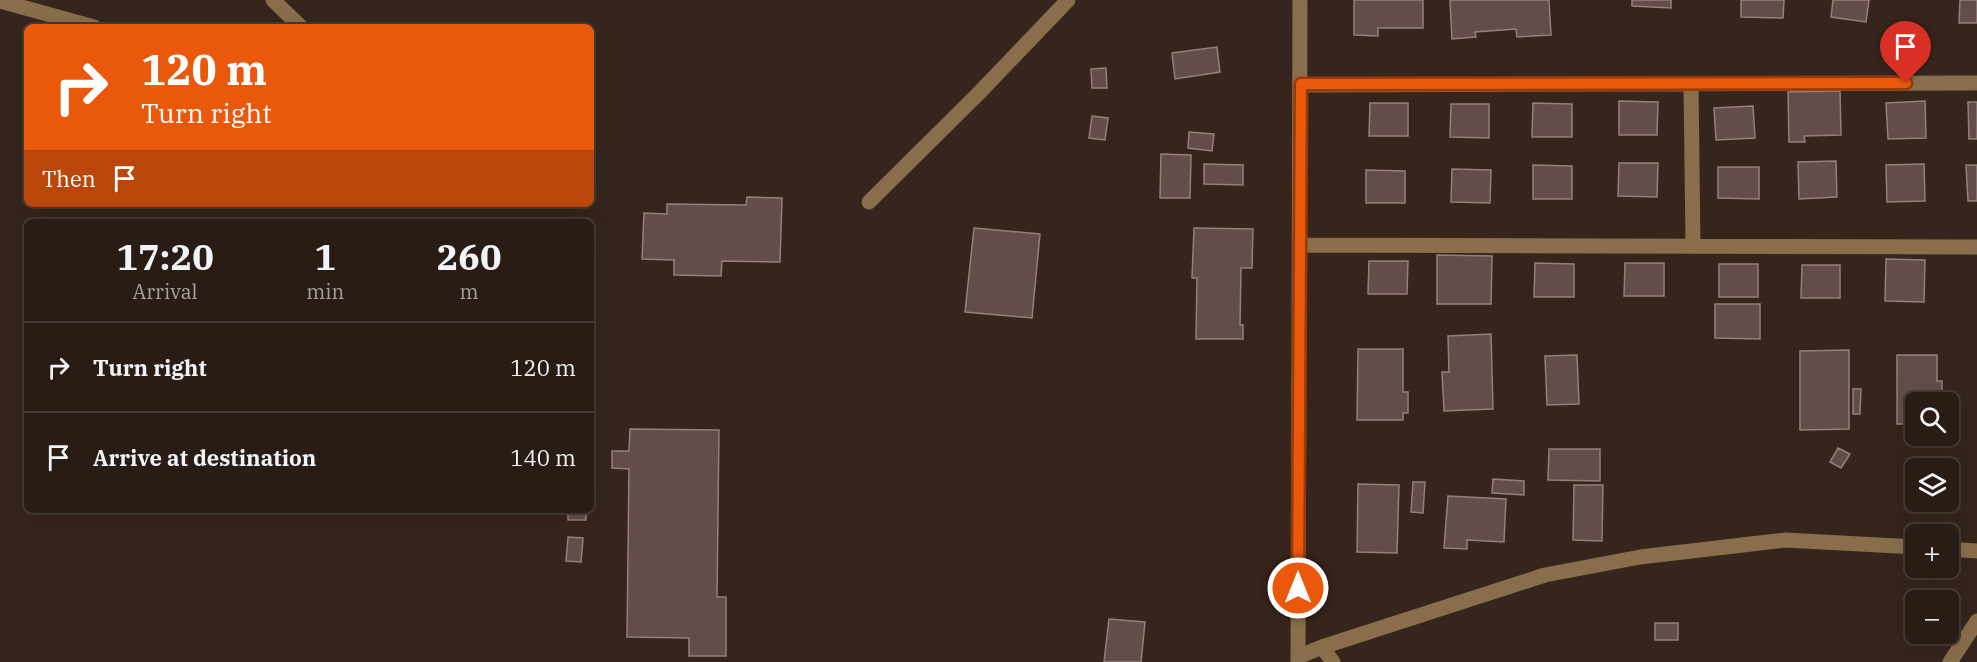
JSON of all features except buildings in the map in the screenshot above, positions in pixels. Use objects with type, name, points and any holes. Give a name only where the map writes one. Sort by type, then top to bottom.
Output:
[{"type":"street","points":[[273,0],[298,24]]},
{"type":"street","points":[[869,202],[979,93],[1068,0]]},
{"type":"street","points":[[1300,0],[1298,660],[1322,648],[1545,574],[1640,557],[1785,540],[1905,546]]},
{"type":"street","points":[[0,1],[83,24]]},
{"type":"street","points":[[1301,84],[1977,83]]},
{"type":"street","points":[[1691,84],[1694,246]]},
{"type":"street","points":[[1300,245],[1977,247]]},
{"type":"street","points":[[1959,550],[1977,551]]},
{"type":"street","points":[[1950,662],[1977,621]]},
{"type":"street","points":[[1322,648],[1333,662]]},
{"type":"route","points":[[1298,588],[1301,84],[1906,83]]}]
